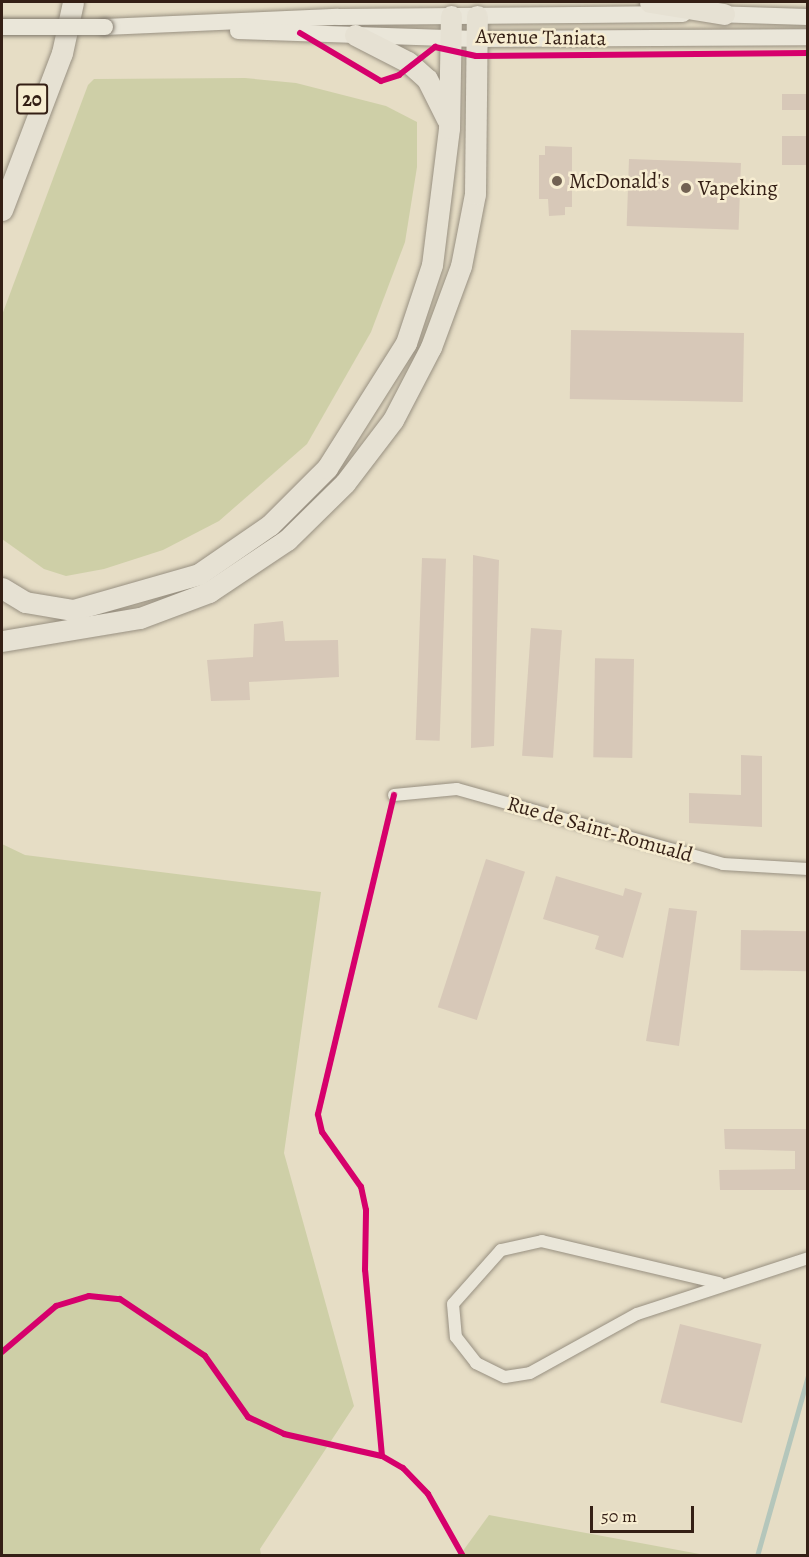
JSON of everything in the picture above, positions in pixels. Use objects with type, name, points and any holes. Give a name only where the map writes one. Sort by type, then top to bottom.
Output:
[{"type":"highway","name":"20","points":[[2,172],[73,2]]},
{"type":"highway","points":[[2,210],[62,53],[73,2]]},
{"type":"highway","points":[[650,2],[724,14]]},
{"type":"highway","points":[[2,588],[26,602],[72,610],[199,574],[270,525],[327,468],[406,343],[432,265],[449,128],[451,16]]},
{"type":"highway","points":[[2,641],[140,618],[209,592],[287,540],[345,483],[398,410],[431,347],[461,266],[475,194],[477,16]]},
{"type":"highway","points":[[355,35],[408,62],[427,79],[449,128]]},
{"type":"main road","name":"Avenue Taniata","points":[[2,27],[105,27],[451,16],[724,14],[807,17]]},
{"type":"main road","name":"Avenue Taniata","points":[[105,27],[476,39],[807,37]]},
{"type":"street","name":"Rue de Saint-Romuald","points":[[394,795],[457,789],[723,864],[807,869]]},
{"type":"street","points":[[719,1283],[542,1241],[501,1250],[453,1304],[456,1337],[476,1364],[505,1377],[530,1373],[637,1314],[719,1283],[807,1258]]},
{"type":"green space","points":[[245,78],[296,83],[386,106],[417,122],[417,167],[405,242],[371,332],[307,444],[219,521],[163,550],[104,569],[66,576],[44,569],[2,539],[2,315],[88,85],[94,79]]},
{"type":"green space","points":[[2,844],[25,855],[321,892],[284,1153],[354,1406],[260,1549],[261,1555],[2,1555]]},
{"type":"green space","points":[[489,1515],[705,1555],[460,1555]]},
{"type":"building","points":[[782,94],[807,94],[807,110],[782,110]]},
{"type":"building","points":[[782,136],[807,136],[807,165],[782,165]]},
{"type":"building","points":[[545,146],[572,147],[572,207],[565,207],[565,215],[549,216],[548,199],[539,199],[539,155],[545,155]]},
{"type":"building","points":[[629,159],[741,163],[739,230],[627,226]]},
{"type":"building","points":[[571,330],[744,333],[743,402],[570,399]]},
{"type":"building","points":[[473,555],[499,560],[494,746],[471,748]]},
{"type":"building","points":[[422,558],[446,559],[440,741],[416,740]]},
{"type":"building","points":[[283,621],[285,641],[338,640],[339,677],[249,682],[250,700],[211,701],[207,660],[253,657],[254,624]]},
{"type":"building","points":[[531,628],[562,630],[553,758],[522,756]]},
{"type":"building","points":[[595,658],[634,659],[632,758],[593,757]]},
{"type":"building","points":[[741,755],[762,756],[762,827],[689,823],[689,793],[741,795]]},
{"type":"building","points":[[486,859],[525,872],[477,1020],[438,1007]]},
{"type":"building","points":[[556,876],[623,896],[625,888],[642,893],[623,958],[595,949],[599,936],[543,919]]},
{"type":"building","points":[[669,908],[697,911],[679,1046],[646,1041]]},
{"type":"building","points":[[741,930],[807,931],[806,971],[740,970]]},
{"type":"building","points":[[724,1129],[807,1129],[807,1190],[720,1190],[719,1170],[795,1169],[795,1151],[725,1149]]},
{"type":"building","points":[[680,1324],[762,1344],[742,1423],[660,1403]]},
{"type":"waterway","points":[[757,1556],[808,1376]]},
{"type":"cycle path","points":[[300,33],[381,81],[399,75],[435,47],[476,56],[808,53]]},
{"type":"cycle path","points":[[382,1456],[365,1270],[366,1210],[361,1187],[322,1132],[318,1114],[394,795]]},
{"type":"cycle path","points":[[2,1352],[56,1306],[89,1296],[120,1299],[205,1356],[248,1417],[284,1434],[382,1456],[403,1468],[428,1494],[463,1556]]},
{"type":"place","name":"McDonald's","points":[[557,181]]},
{"type":"place","name":"Vapeking","points":[[686,188]]}]
